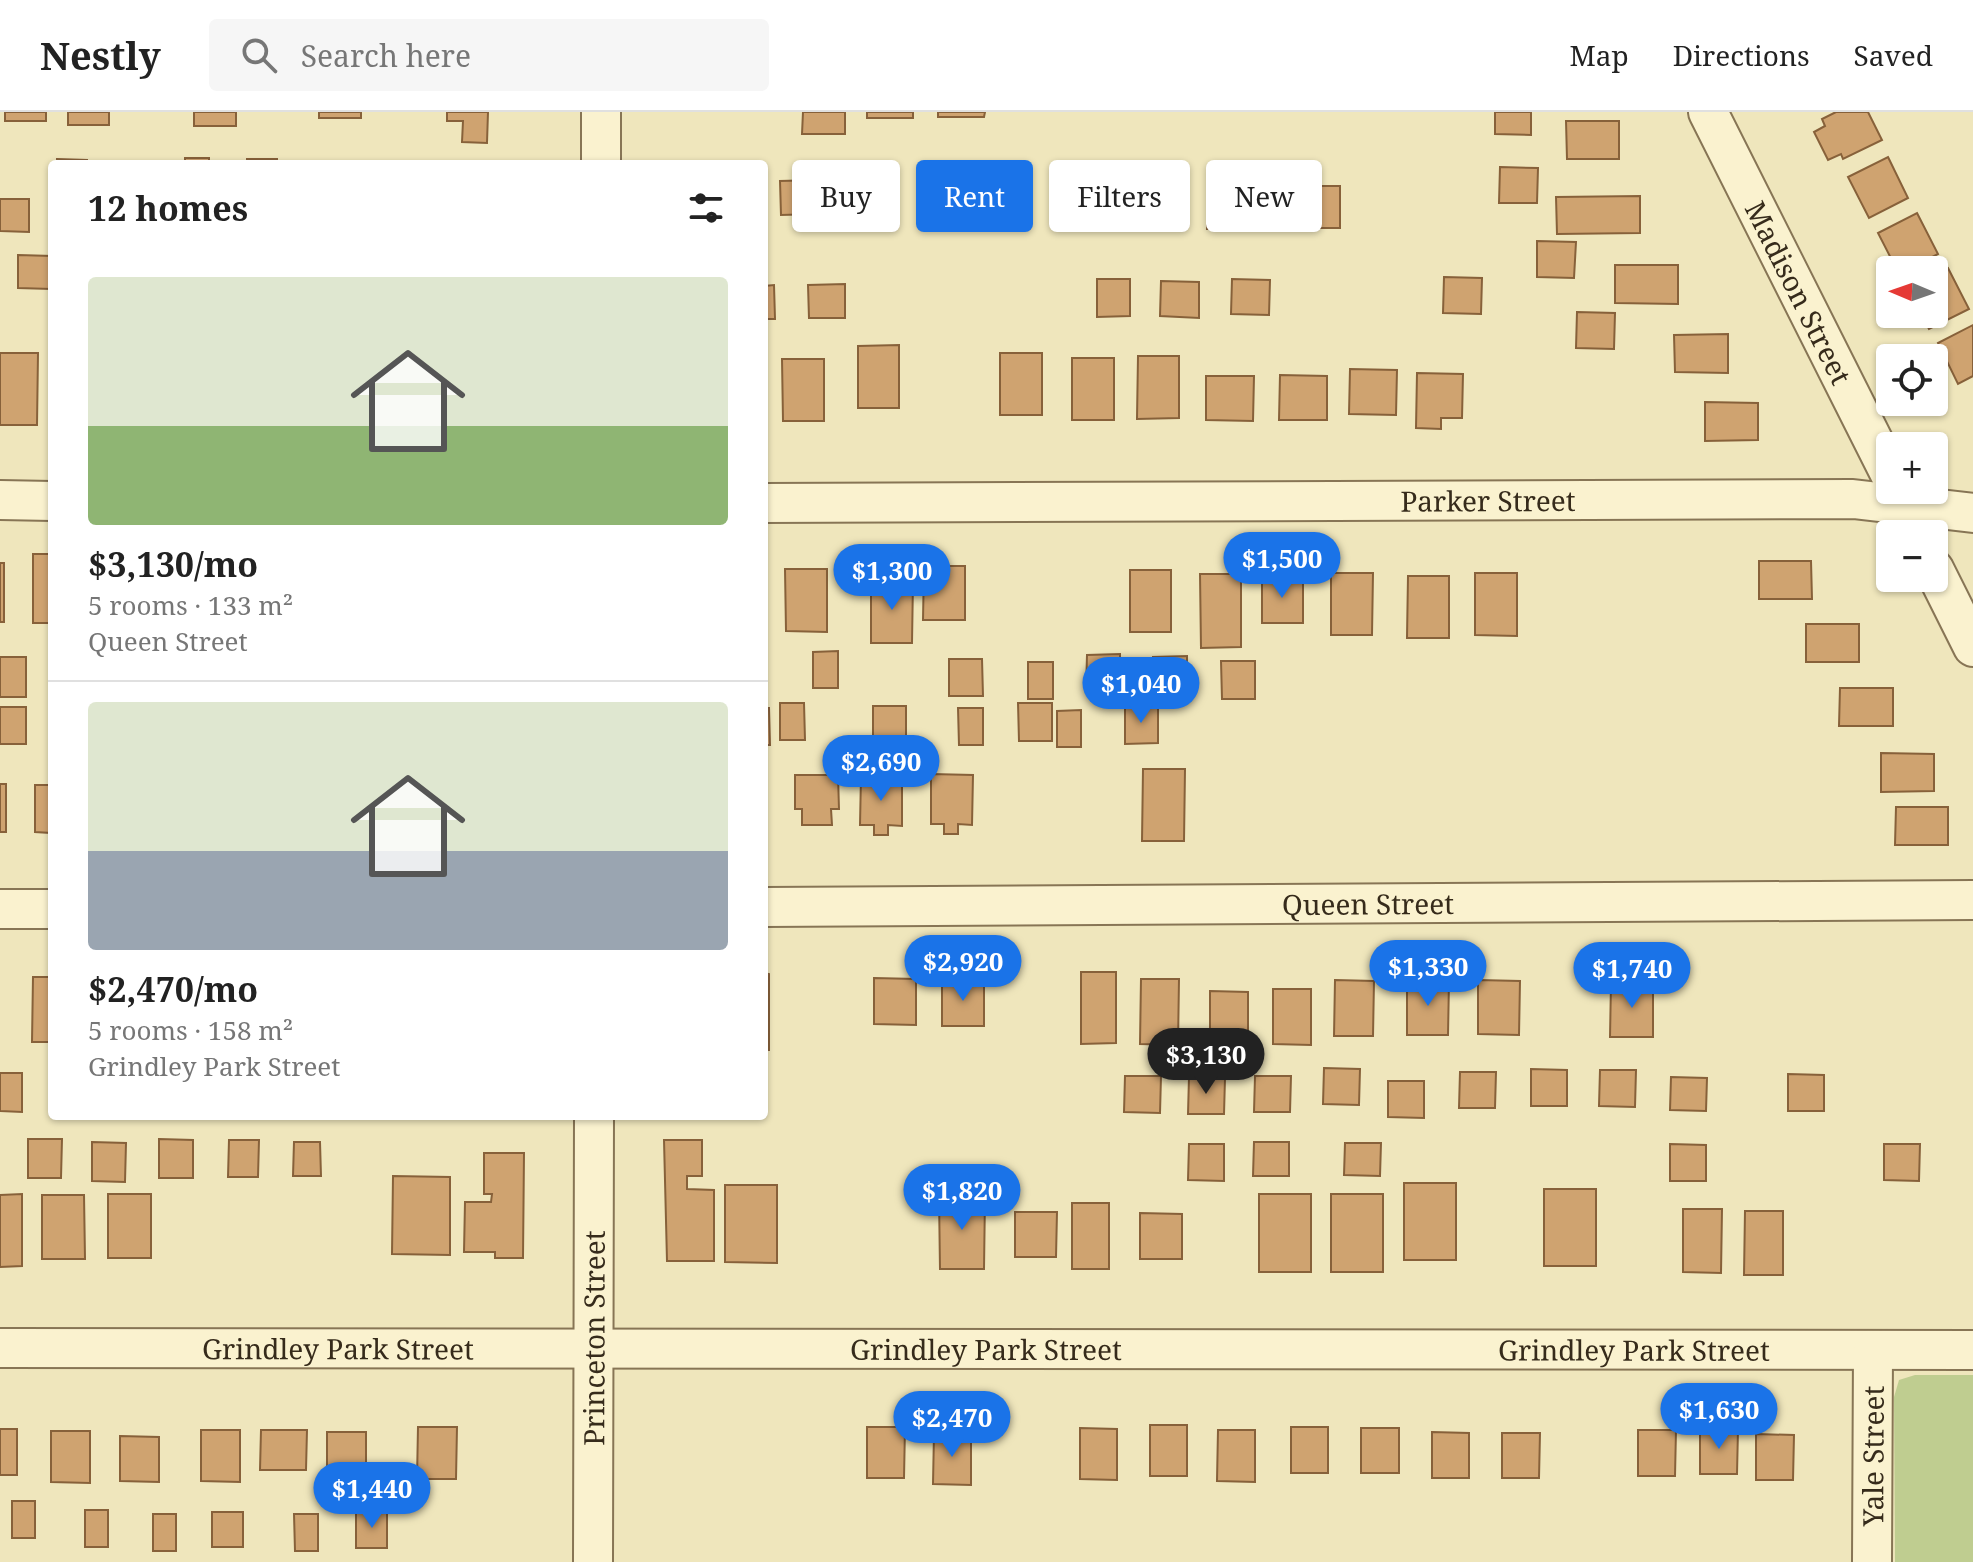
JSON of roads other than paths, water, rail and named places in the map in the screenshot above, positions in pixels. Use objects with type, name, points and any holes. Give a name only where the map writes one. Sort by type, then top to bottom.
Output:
[{"type":"street","points":[[601,112],[601,160]]},
{"type":"street","name":"Madison Street","points":[[1708,112],[1876,448]]},
{"type":"street","name":"Parker Street","points":[[768,503],[1876,499]]},
{"type":"street","points":[[0,500],[48,501]]},
{"type":"street","name":"Parker Street","points":[[1924,504],[1973,513]]},
{"type":"street","points":[[1946,592],[1973,647]]},
{"type":"street","name":"Queen Street","points":[[768,907],[1973,900]]},
{"type":"street","points":[[0,909],[48,909]]},
{"type":"street","name":"Princeton Street","points":[[593,1562],[594,1120]]},
{"type":"street","name":"Grindley Park Street","points":[[0,1348],[1973,1350]]},
{"type":"street","name":"Yale Street","points":[[1872,1562],[1873,1350]]}]
